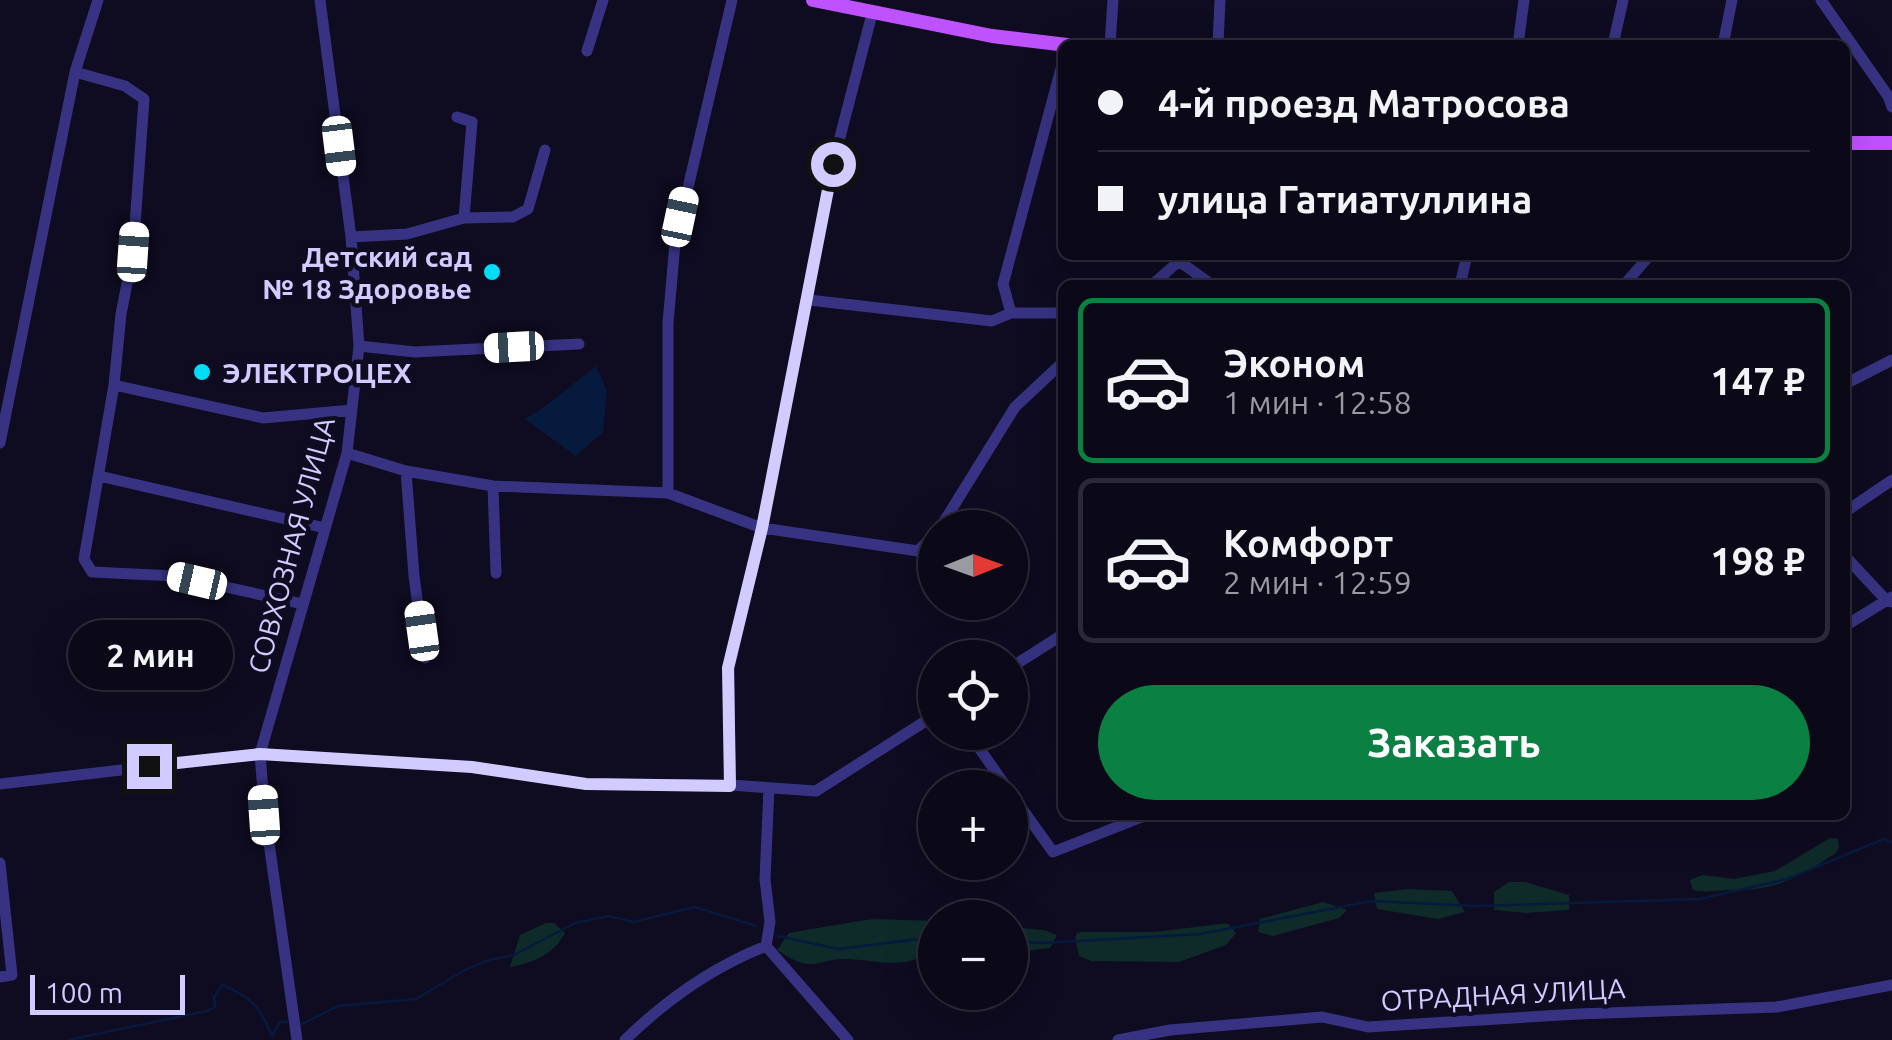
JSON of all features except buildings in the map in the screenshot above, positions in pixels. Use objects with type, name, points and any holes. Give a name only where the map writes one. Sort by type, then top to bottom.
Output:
[{"type":"main road","points":[[813,0],[992,36],[1058,44]]},
{"type":"main road","points":[[1850,144],[1892,143]]},
{"type":"street","points":[[0,443],[76,72],[98,0]]},
{"type":"street","name":"СОВХОЗНАЯ УЛИЦА","points":[[298,1040],[264,815],[260,754],[346,453],[359,346],[352,236],[320,0]]},
{"type":"street","points":[[587,51],[603,0]]},
{"type":"street","points":[[668,493],[668,323],[675,244],[732,0]]},
{"type":"street","points":[[1110,40],[1113,0]]},
{"type":"street","points":[[1218,40],[1220,0]]},
{"type":"street","points":[[1519,40],[1524,0]]},
{"type":"street","points":[[1615,40],[1624,0]]},
{"type":"street","points":[[1725,40],[1732,0]]},
{"type":"street","points":[[1822,0],[1850,40]]},
{"type":"street","points":[[730,786],[728,668],[762,528],[833,164],[872,14]]},
{"type":"street","points":[[1850,41],[1892,107]]},
{"type":"street","points":[[76,72],[125,86],[144,99],[133,252],[84,559],[92,572],[174,576],[303,604]]},
{"type":"street","points":[[1010,313],[1003,284],[1058,80]]},
{"type":"street","points":[[458,117],[472,122],[464,218]]},
{"type":"street","points":[[352,236],[406,234],[464,218],[513,217],[528,209],[545,150]]},
{"type":"street","points":[[1157,280],[1178,260]]},
{"type":"street","points":[[1182,260],[1206,280]]},
{"type":"street","points":[[1628,280],[1646,260]]},
{"type":"street","points":[[809,300],[992,321],[1010,313],[1058,313]]},
{"type":"street","points":[[359,346],[415,352],[579,344]]},
{"type":"street","points":[[1850,381],[1892,360]]},
{"type":"street","points":[[951,510],[1015,407],[1058,371]]},
{"type":"street","points":[[114,386],[263,418],[352,410]]},
{"type":"street","points":[[346,453],[406,471],[493,486],[668,493],[762,528],[918,551]]},
{"type":"street","points":[[406,471],[425,658]]},
{"type":"street","points":[[99,476],[325,528]]},
{"type":"street","points":[[1850,509],[1892,480]]},
{"type":"street","points":[[493,486],[496,573]]},
{"type":"street","points":[[1850,561],[1890,600],[1850,623]]},
{"type":"street","points":[[1028,656],[1058,637]]},
{"type":"street","points":[[0,784],[260,754],[472,767],[586,784],[816,791],[918,726]]},
{"type":"street","points":[[766,946],[770,922],[765,879],[770,788]]},
{"type":"street","points":[[1028,817],[1054,852],[1134,820]]},
{"type":"street","points":[[0,863],[6,976]]},
{"type":"street","points":[[624,1040],[659,1006],[738,957],[766,946]]},
{"type":"street","points":[[766,946],[848,1040]]},
{"type":"street","name":"ОТРАДНАЯ УЛИЦА","points":[[1118,1040],[1170,1030],[1322,1017],[1368,1027],[1778,1007],[1892,985]]},
{"type":"green space","points":[[1830,838],[1838,839],[1836,853],[1787,881],[1762,888],[1693,890],[1690,880],[1703,875],[1734,879],[1775,871]]},
{"type":"green space","points":[[1509,882],[1525,882],[1569,895],[1569,910],[1494,910],[1494,892]]},
{"type":"green space","points":[[1409,889],[1452,891],[1465,912],[1438,919],[1377,909],[1374,893]]},
{"type":"green space","points":[[1323,902],[1347,910],[1339,918],[1273,936],[1258,932],[1260,919]]},
{"type":"green space","points":[[873,919],[918,920],[918,958],[903,962],[799,962],[777,950],[789,933]]},
{"type":"green space","points":[[554,923],[565,933],[560,941],[542,957],[510,967],[520,935]]},
{"type":"green space","points":[[1228,924],[1236,933],[1226,945],[1179,962],[1091,961],[1079,956],[1075,938],[1083,932],[1153,932]]},
{"type":"green space","points":[[1028,929],[1057,935],[1050,948],[1028,951]]},
{"type":"water","points":[[596,366],[607,391],[603,432],[576,456],[525,419]]},
{"type":"waterway","points":[[1028,942],[1200,934],[1372,901],[1476,906],[1700,899],[1787,879],[1884,839],[1892,843]]},
{"type":"waterway","points":[[302,1024],[338,1006],[416,999],[465,970],[514,955],[575,923],[609,916],[633,922],[695,907],[756,926]]},
{"type":"waterway","points":[[778,936],[838,949],[918,939]]},
{"type":"waterway","points":[[68,1040],[207,1011],[215,1007],[214,997],[222,985],[254,1004],[272,1036],[280,1022],[287,1022]]},
{"type":"place","name":"Детский сад № 18 Здоровье","points":[[492,272]]},
{"type":"place","name":"ЭЛЕКТРОЦЕХ","points":[[202,372]]},
{"type":"route","points":[[149,766],[260,754],[472,767],[586,784],[730,786],[728,668],[762,528],[833,164]]}]
